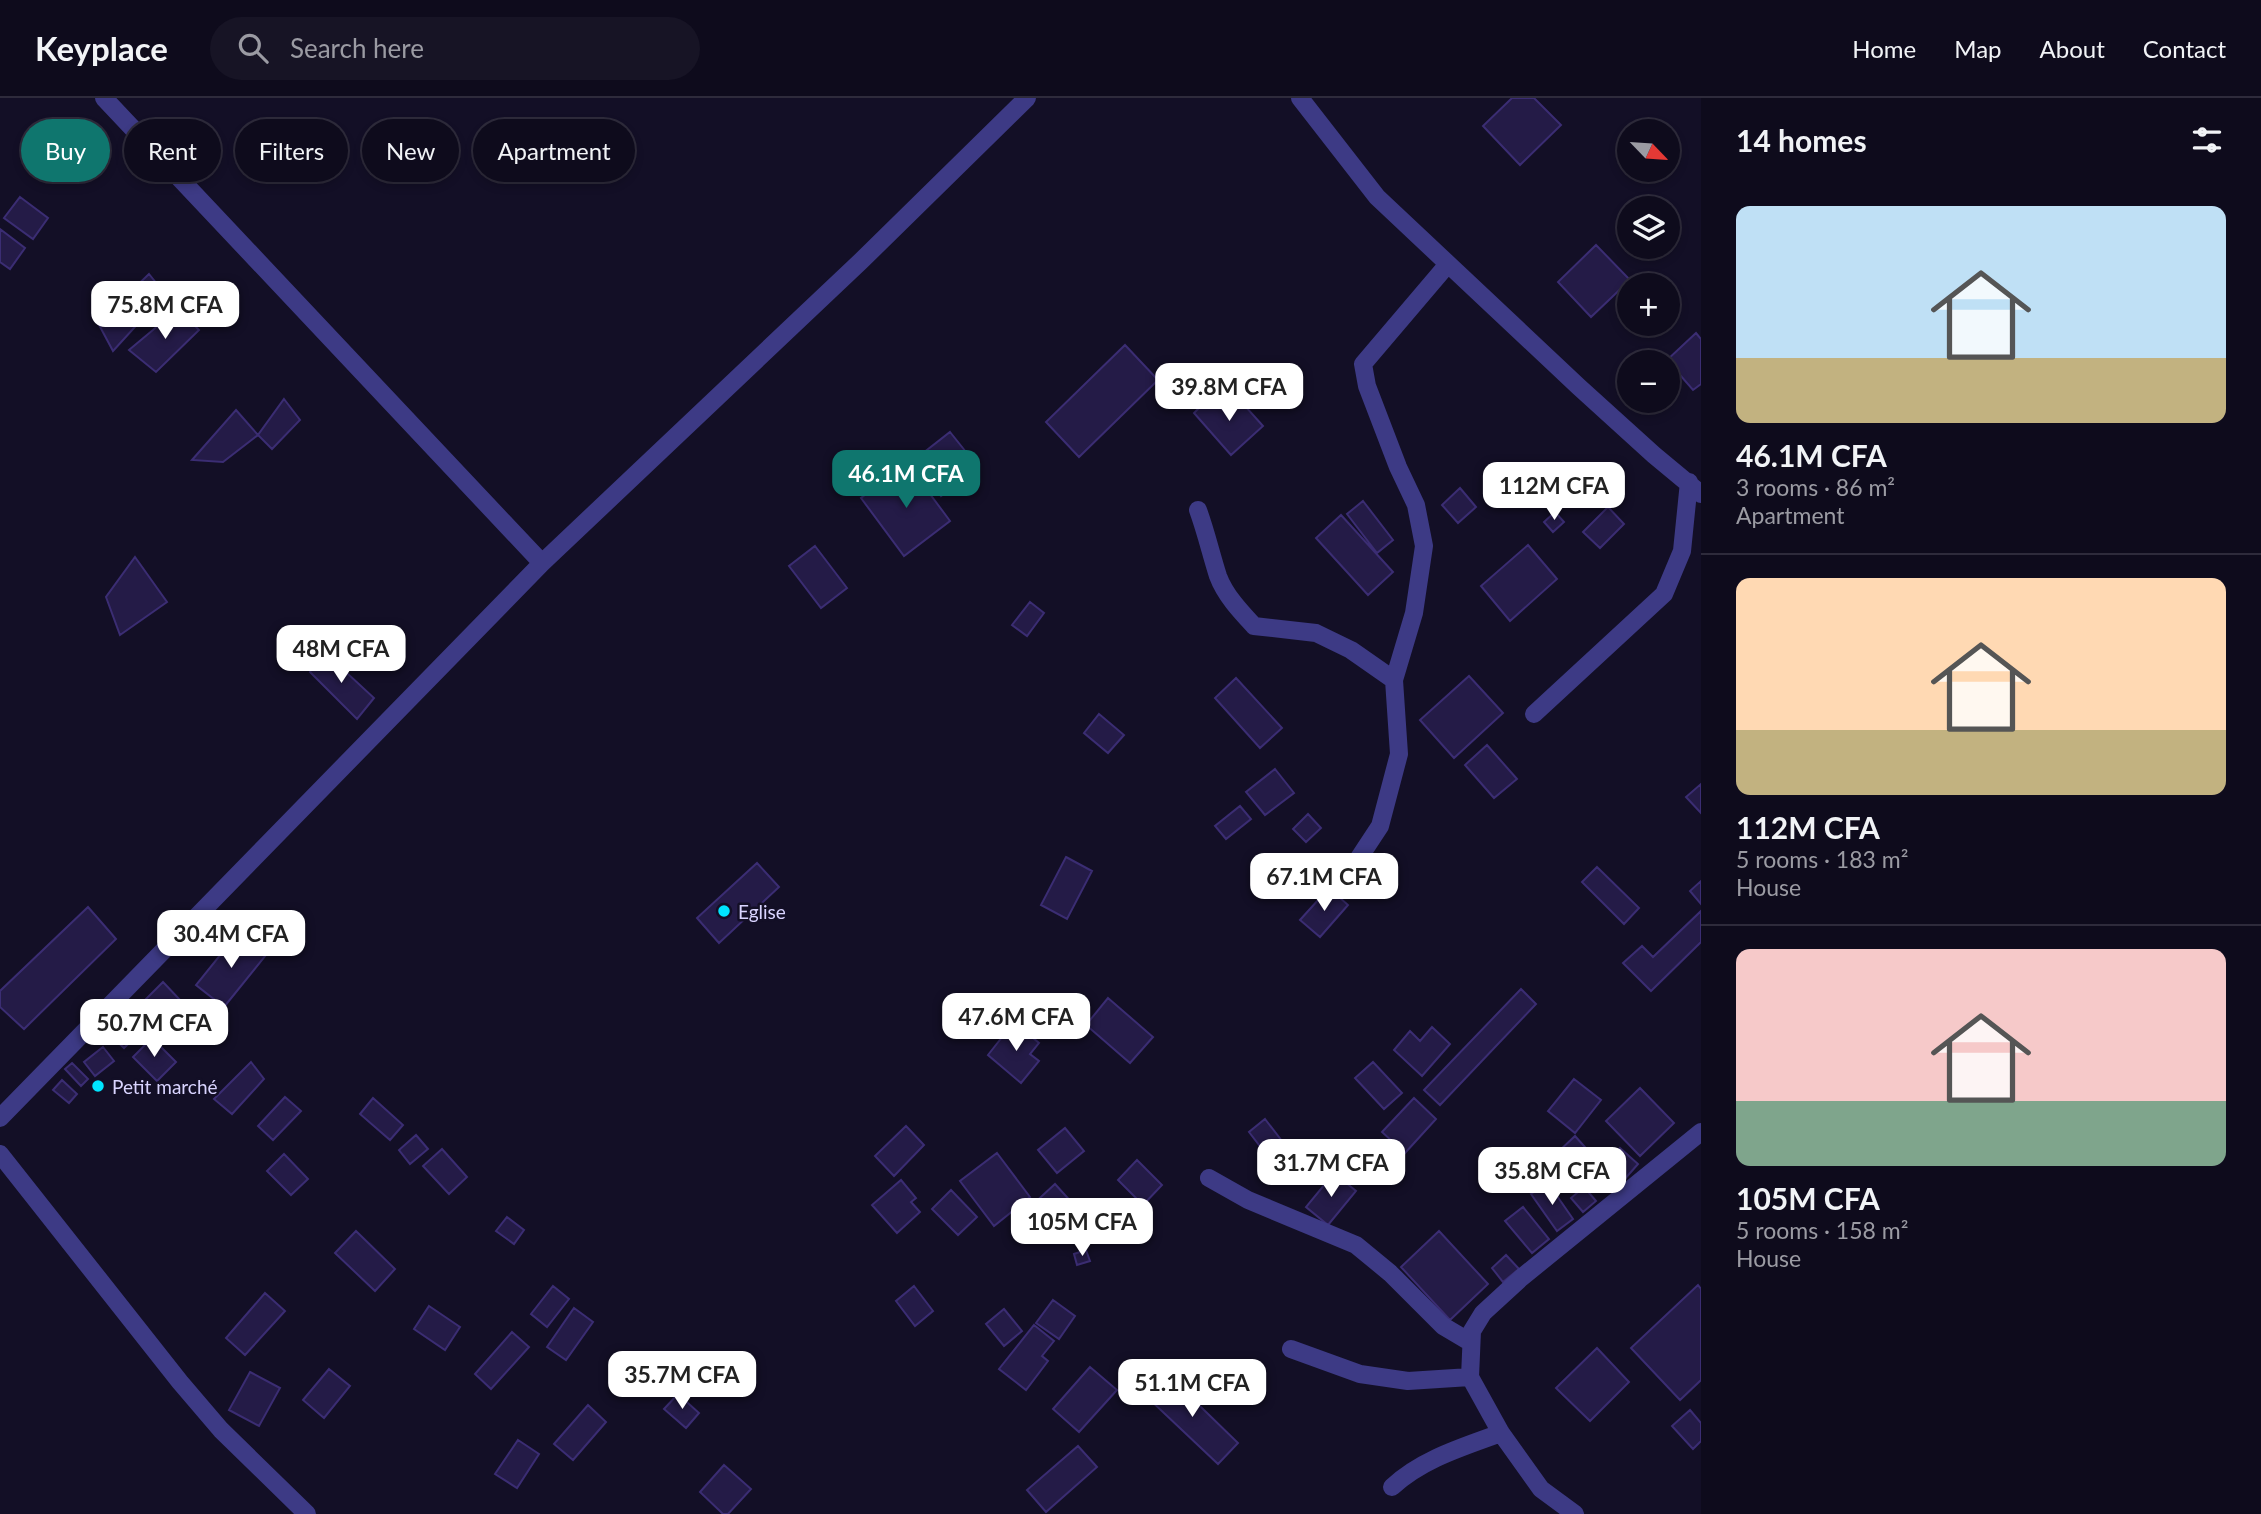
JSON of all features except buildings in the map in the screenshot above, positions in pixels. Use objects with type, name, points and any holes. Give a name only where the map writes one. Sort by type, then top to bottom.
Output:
[{"type":"street","points":[[104,98],[542,563]]},
{"type":"street","points":[[0,1118],[542,563],[861,261],[1027,98]]},
{"type":"street","points":[[1300,98],[1377,197],[1589,396],[1695,488],[1682,551],[1664,594],[1534,714]]},
{"type":"street","points":[[1353,867],[1380,826],[1399,754],[1394,680],[1414,613],[1424,547],[1416,505],[1398,467],[1367,386],[1363,364],[1448,264]]},
{"type":"street","points":[[1198,510],[1219,578],[1234,605],[1254,626],[1316,633],[1351,650],[1394,680]]},
{"type":"street","points":[[1575,1514],[1541,1489],[1502,1433],[1470,1377],[1472,1331],[1483,1313],[1521,1278],[1701,1132]]},
{"type":"street","points":[[0,1154],[221,1430],[307,1514]]},
{"type":"street","points":[[1209,1178],[1248,1200],[1356,1245],[1390,1273],[1443,1326],[1471,1342]]},
{"type":"street","points":[[1291,1349],[1360,1374],[1408,1381],[1470,1377]]},
{"type":"street","points":[[1392,1487],[1439,1456],[1502,1433]]},
{"type":"place","name":"Eglise","points":[[724,911]]},
{"type":"place","name":"Petit marché","points":[[98,1086]]}]
